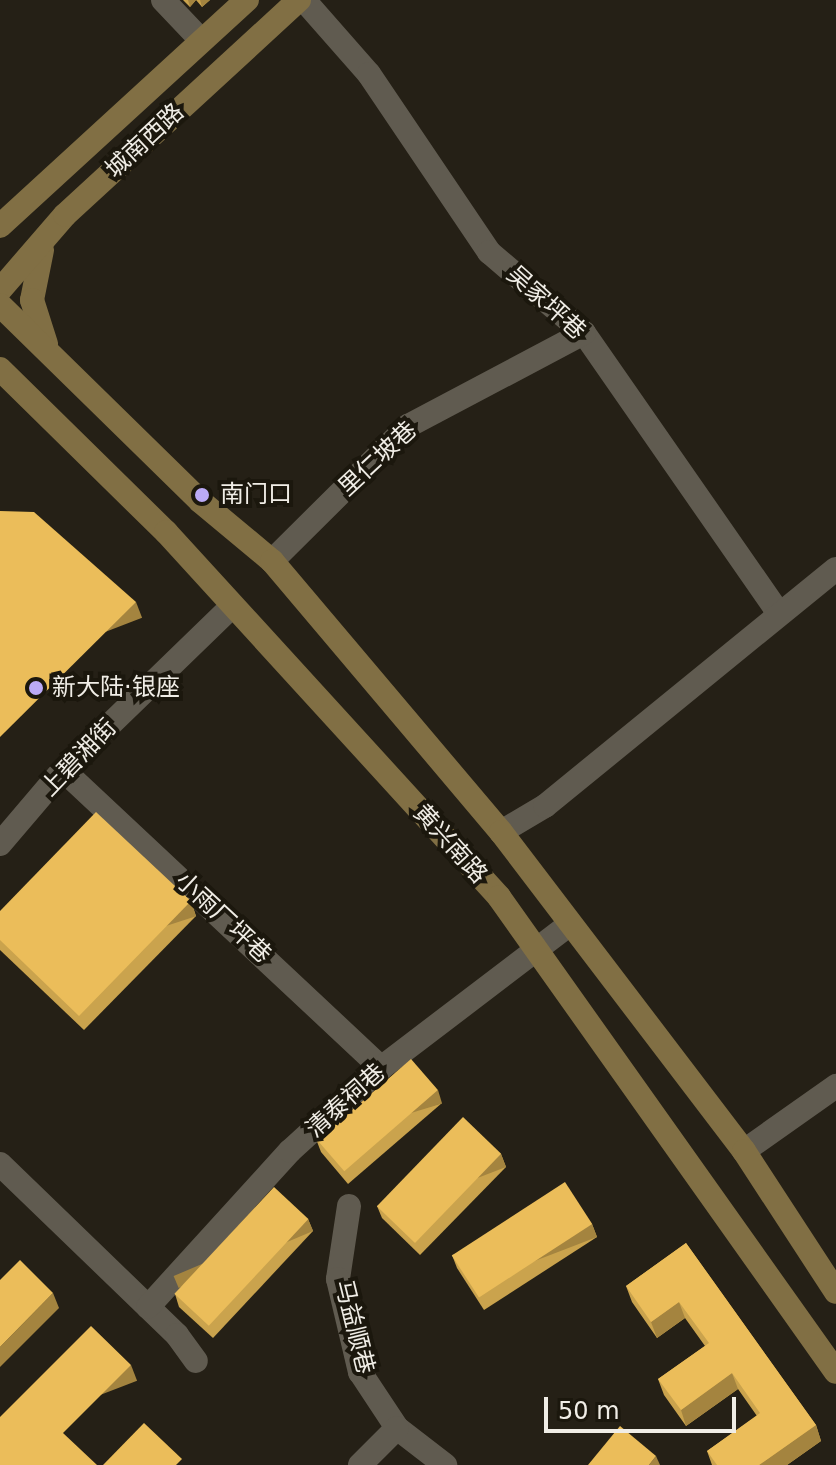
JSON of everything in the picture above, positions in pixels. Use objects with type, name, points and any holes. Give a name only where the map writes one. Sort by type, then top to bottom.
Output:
[{"type":"main road","name":"城南西路","points":[[0,226],[199,38],[247,0]]},
{"type":"main road","name":"城南西路","points":[[0,290],[65,215],[301,0]]},
{"type":"main road","points":[[56,360],[35,321],[31,283],[41,252],[65,215]]},
{"type":"main road","name":"黄兴南路","points":[[0,305],[200,501],[272,561],[501,832],[744,1151],[836,1292]]},
{"type":"main road","name":"黄兴南路","points":[[0,369],[10,384],[166,532],[230,608],[488,885],[538,948],[836,1372]]},
{"type":"street","points":[[163,0],[199,38]]},
{"type":"street","name":"吴家坪巷","points":[[301,0],[388,100],[489,252],[584,333],[779,614]]},
{"type":"street","name":"里仁坡巷","points":[[272,561],[408,426],[584,333]]},
{"type":"street","points":[[501,832],[545,806],[836,569]]},
{"type":"street","name":"上碧湘街","points":[[0,844],[63,770],[230,608]]},
{"type":"street","name":"小雨厂坪巷","points":[[63,770],[381,1068]]},
{"type":"street","name":"清泰祠巷","points":[[148,1307],[290,1151],[381,1068],[570,924]]},
{"type":"street","points":[[744,1151],[836,1086]]},
{"type":"street","points":[[0,1164],[148,1307],[196,1361]]},
{"type":"street","name":"马益顺巷","points":[[349,1206],[338,1279],[360,1372],[397,1428],[445,1465]]},
{"type":"street","points":[[360,1465],[397,1428]]},
{"type":"building","name":"新大陆·银座","points":[[0,511],[34,512],[136,602],[0,737]]},
{"type":"building","points":[[96,812],[191,901],[79,1016],[0,940],[0,911]]},
{"type":"building","points":[[411,1059],[438,1090],[344,1171],[317,1140]]},
{"type":"building","points":[[463,1117],[501,1154],[415,1243],[377,1206]]},
{"type":"building","points":[[565,1182],[592,1224],[479,1297],[452,1256]]},
{"type":"building","points":[[274,1187],[308,1219],[209,1326],[174,1294]]},
{"type":"building","points":[[686,1243],[816,1425],[759,1465],[717,1465],[707,1451],[760,1413],[732,1373],[681,1410],[658,1379],[709,1343],[679,1302],[651,1322],[626,1286]]},
{"type":"building","points":[[20,1260],[53,1293],[0,1347],[0,1280]]},
{"type":"building","points":[[91,1326],[131,1365],[63,1433],[97,1465],[0,1465],[0,1417]]},
{"type":"building","points":[[144,1423],[182,1459],[176,1465],[103,1465]]},
{"type":"building","points":[[620,1426],[656,1456],[649,1465],[588,1465]]},
{"type":"place","name":"南门口","points":[[202,495]]},
{"type":"place","name":"新大陆·银座","points":[[36,688]]}]
